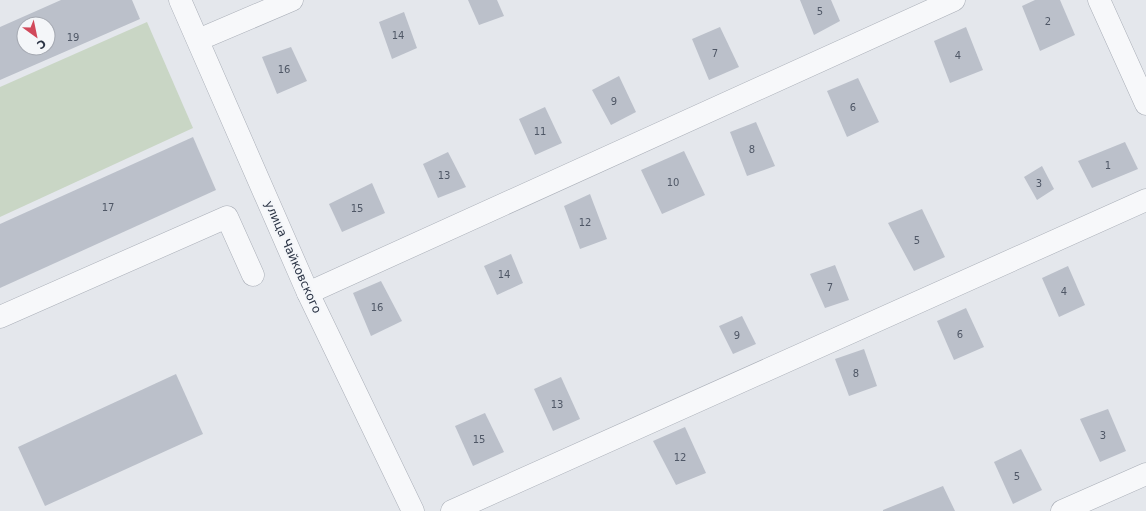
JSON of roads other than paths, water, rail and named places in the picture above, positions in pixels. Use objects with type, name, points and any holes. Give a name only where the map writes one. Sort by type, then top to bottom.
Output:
[{"type":"street","name":"улица Чайковского","points":[[180,0],[308,293],[413,511]]},
{"type":"street","points":[[198,40],[292,0]]},
{"type":"street","points":[[308,293],[954,0]]},
{"type":"street","points":[[1098,0],[1146,104]]},
{"type":"street","points":[[452,511],[1146,200]]},
{"type":"street","points":[[0,317],[227,217],[253,275]]},
{"type":"street","points":[[1062,511],[1146,474]]}]
